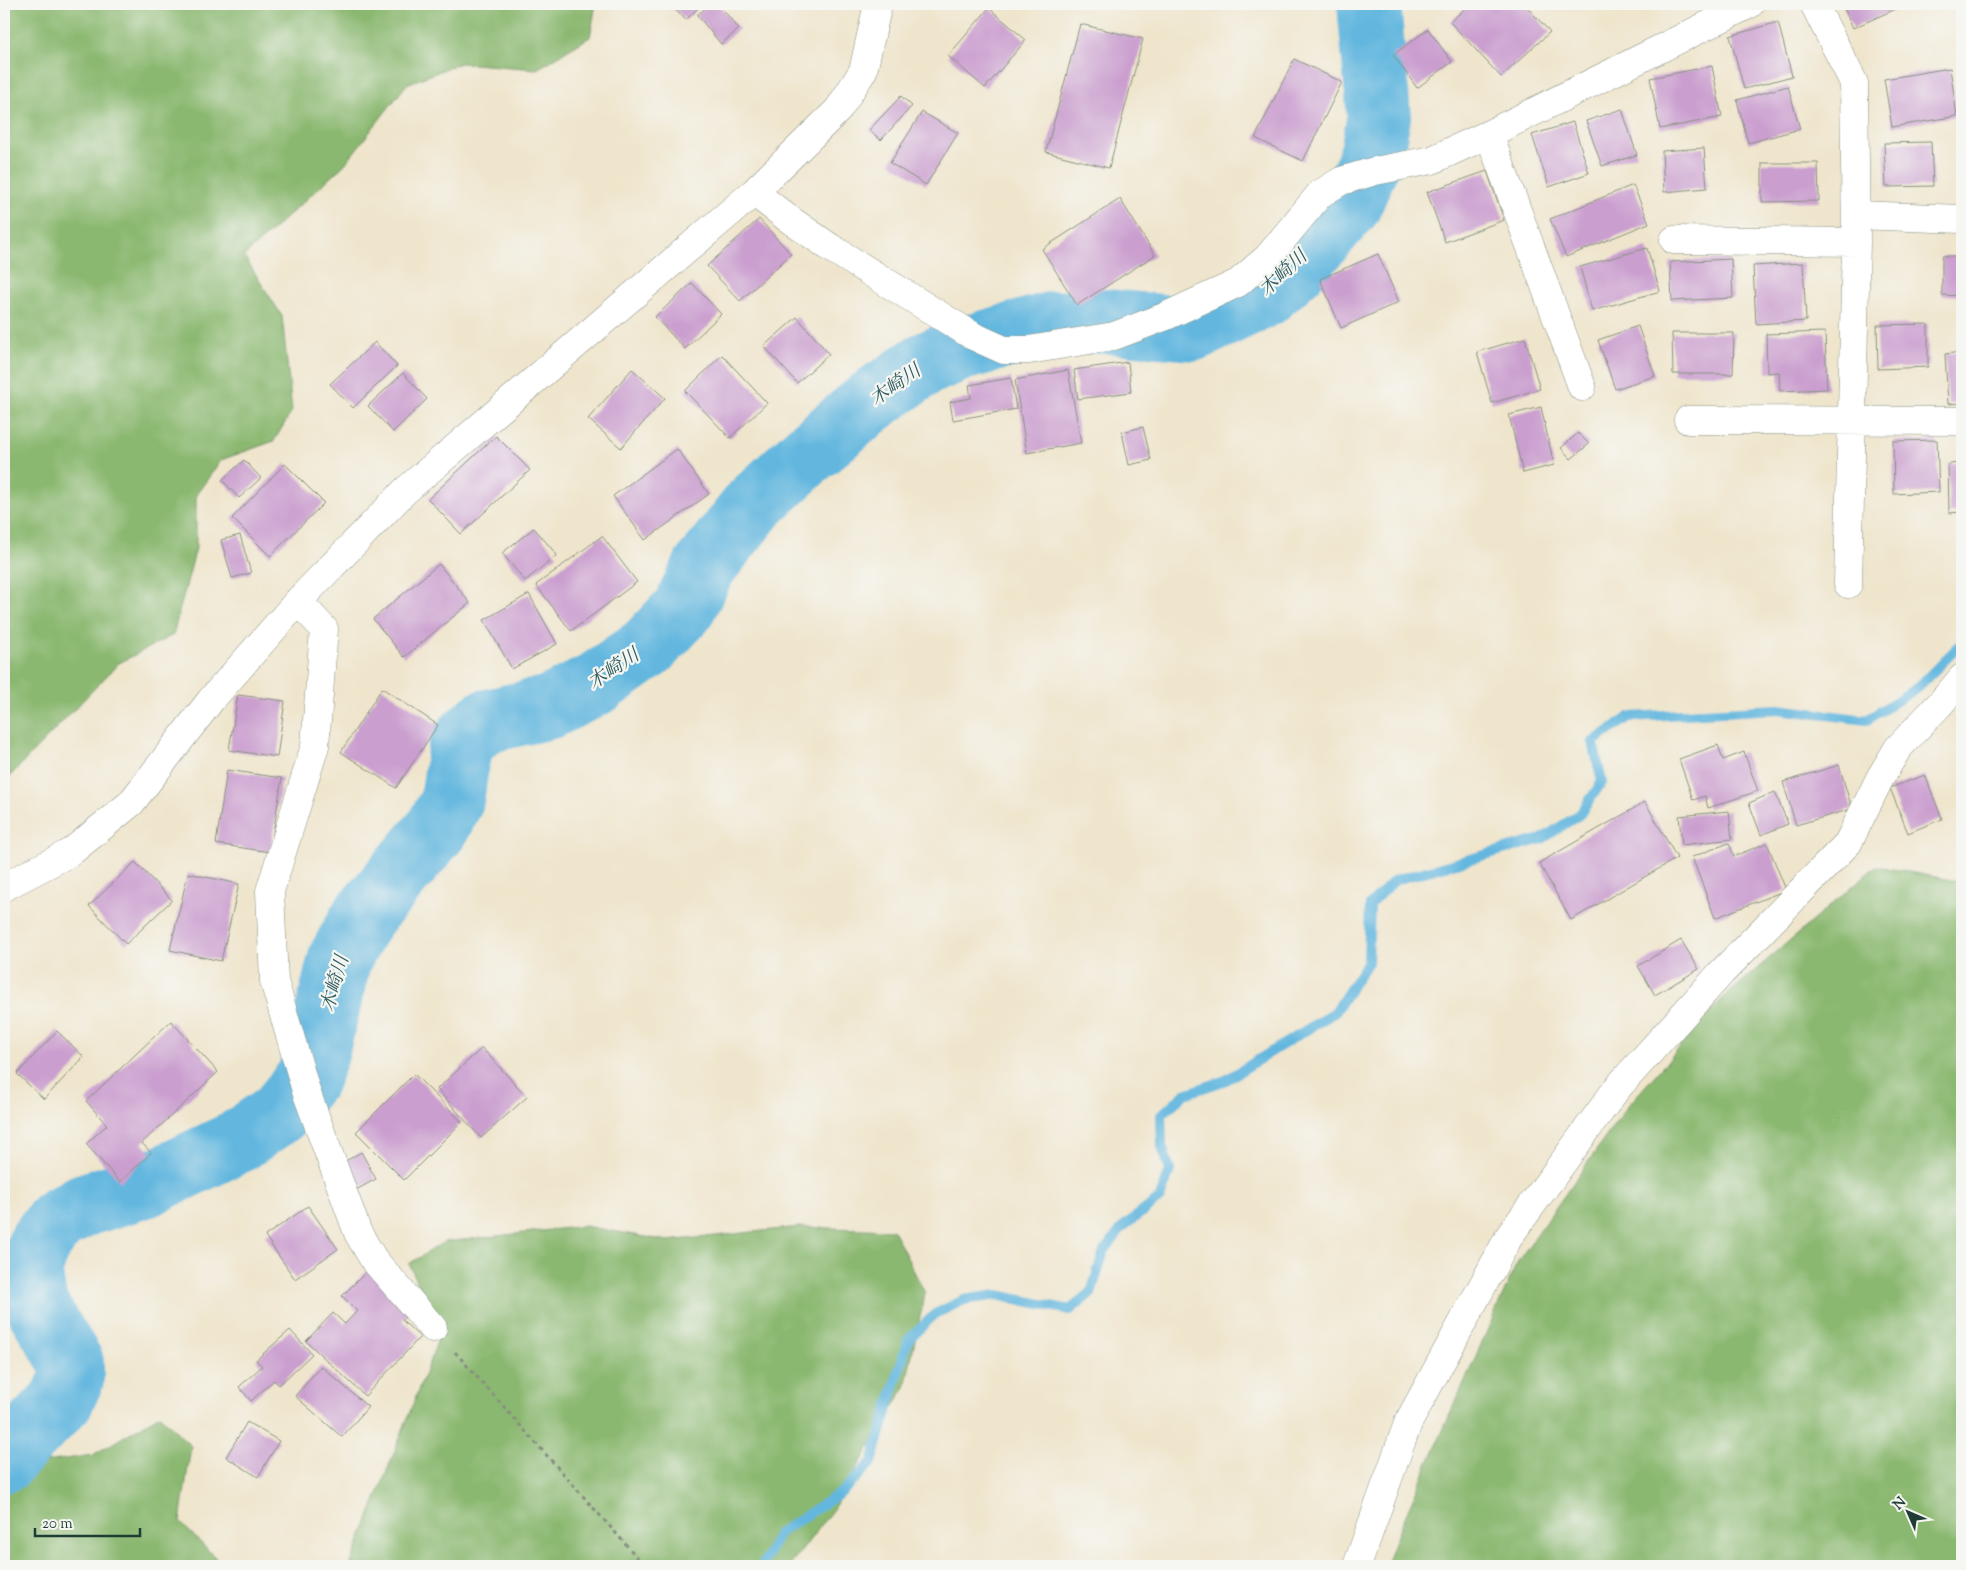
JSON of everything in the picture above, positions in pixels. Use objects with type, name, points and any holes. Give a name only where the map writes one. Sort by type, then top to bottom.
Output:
[{"type":"street","points":[[4,887],[71,852],[131,803],[211,700],[298,601],[405,491],[754,192],[838,110],[862,71],[878,4]]},
{"type":"street","points":[[754,192],[786,217],[832,248],[973,336],[1004,350],[1029,350],[1114,336],[1164,317],[1238,283],[1268,257],[1320,194],[1341,181],[1375,171],[1432,160],[1489,134],[1750,4]]},
{"type":"street","points":[[1814,4],[1854,83],[1856,242],[1848,584]]},
{"type":"street","points":[[1489,134],[1582,387]]},
{"type":"street","points":[[1856,215],[1962,219]]},
{"type":"street","points":[[1674,240],[1856,242]]},
{"type":"street","points":[[1688,420],[1962,421]]},
{"type":"street","points":[[298,601],[324,629],[315,746],[270,891],[274,981],[296,1062],[358,1233],[374,1260],[433,1328]]},
{"type":"street","points":[[1358,1566],[1408,1422],[1510,1235],[1618,1088],[1722,972],[1848,843],[1880,778],[1898,748],[1962,678]]},
{"type":"path","points":[[433,1328],[645,1566]]},
{"type":"green space","points":[[4,4],[596,4],[590,37],[537,69],[460,63],[407,84],[344,165],[244,256],[282,316],[292,411],[274,441],[221,460],[196,495],[196,548],[173,635],[119,663],[8,778],[4,778]]},
{"type":"green space","points":[[1876,866],[1962,882],[1962,1566],[1385,1566],[1398,1532],[1518,1261],[1627,1107],[1722,999]]},
{"type":"green space","points":[[585,1226],[668,1241],[800,1227],[893,1230],[925,1293],[905,1387],[833,1509],[790,1566],[350,1566],[441,1332],[409,1264],[444,1242]]},
{"type":"green space","points":[[160,1415],[191,1446],[180,1522],[224,1566],[4,1566],[4,1494],[39,1463],[93,1455]]},
{"type":"building","points":[[669,4],[702,4],[686,20]]},
{"type":"building","points":[[711,4],[718,4],[739,29],[721,44],[697,15]]},
{"type":"building","points":[[1470,4],[1524,4],[1550,32],[1501,77],[1450,22]]},
{"type":"building","points":[[1842,4],[1907,4],[1853,28]]},
{"type":"building","points":[[989,8],[1026,40],[985,88],[948,56]]},
{"type":"building","points":[[1778,22],[1792,76],[1744,89],[1730,36]]},
{"type":"building","points":[[1080,24],[1143,39],[1109,168],[1046,152]]},
{"type":"building","points":[[1428,29],[1452,62],[1417,88],[1393,55]]},
{"type":"building","points":[[1294,59],[1342,82],[1303,161],[1255,138]]},
{"type":"building","points":[[1712,66],[1722,117],[1660,129],[1650,78]]},
{"type":"building","points":[[1950,68],[1957,116],[1892,127],[1884,79]]},
{"type":"building","points":[[1788,86],[1800,129],[1748,143],[1737,100]]},
{"type":"building","points":[[901,96],[912,106],[881,140],[869,130]]},
{"type":"building","points":[[1622,109],[1637,155],[1602,166],[1586,121]]},
{"type":"building","points":[[922,112],[958,133],[926,185],[890,163]]},
{"type":"building","points":[[1573,122],[1589,173],[1549,187],[1532,135]]},
{"type":"building","points":[[1931,142],[1933,186],[1886,187],[1884,143]]},
{"type":"building","points":[[1704,148],[1707,188],[1664,192],[1662,151]]},
{"type":"building","points":[[1762,163],[1818,163],[1819,201],[1762,202]]},
{"type":"building","points":[[1487,171],[1504,220],[1445,242],[1427,192]]},
{"type":"building","points":[[1633,185],[1649,223],[1566,257],[1550,219]]},
{"type":"building","points":[[1120,199],[1155,255],[1077,305],[1042,249]]},
{"type":"building","points":[[759,219],[791,254],[740,301],[707,266]]},
{"type":"building","points":[[1647,248],[1660,291],[1592,311],[1580,267]]},
{"type":"building","points":[[1378,254],[1399,302],[1341,328],[1320,279]]},
{"type":"building","points":[[1942,256],[1962,256],[1962,296],[1942,295]]},
{"type":"building","points":[[1731,259],[1733,298],[1672,301],[1670,262]]},
{"type":"building","points":[[1803,263],[1806,321],[1756,324],[1753,266]]},
{"type":"building","points":[[692,283],[721,314],[685,349],[655,317]]},
{"type":"building","points":[[797,317],[829,354],[797,383],[764,346]]},
{"type":"building","points":[[1928,324],[1928,367],[1878,369],[1877,325]]},
{"type":"building","points":[[1638,326],[1655,376],[1615,389],[1598,340]]},
{"type":"building","points":[[1825,332],[1827,389],[1780,391],[1779,372],[1767,373],[1766,334]]},
{"type":"building","points":[[1672,333],[1734,333],[1733,374],[1673,374]]},
{"type":"building","points":[[1525,338],[1540,389],[1492,403],[1477,352]]},
{"type":"building","points":[[375,342],[397,366],[353,408],[330,384]]},
{"type":"building","points":[[1962,352],[1962,403],[1948,404],[1945,354]]},
{"type":"building","points":[[722,355],[767,403],[730,438],[685,391]]},
{"type":"building","points":[[1128,362],[1131,392],[1078,399],[1074,370]]},
{"type":"building","points":[[632,369],[665,398],[621,448],[588,419]]},
{"type":"building","points":[[1068,370],[1081,443],[1027,453],[1015,380]]},
{"type":"building","points":[[403,373],[427,399],[393,432],[368,406]]},
{"type":"building","points":[[1011,378],[1016,409],[953,420],[950,402],[971,398],[969,385]]},
{"type":"building","points":[[1541,407],[1554,465],[1523,473],[1509,415]]},
{"type":"building","points":[[1143,427],[1151,460],[1129,465],[1122,432]]},
{"type":"building","points":[[1578,433],[1589,444],[1571,459],[1561,448]]},
{"type":"building","points":[[496,436],[530,470],[461,534],[428,499]]},
{"type":"building","points":[[1937,440],[1939,492],[1894,494],[1893,441]]},
{"type":"building","points":[[677,449],[709,494],[645,540],[613,496]]},
{"type":"building","points":[[244,460],[261,478],[239,498],[222,480]]},
{"type":"building","points":[[1962,463],[1962,512],[1949,513],[1948,464]]},
{"type":"building","points":[[285,464],[324,503],[270,556],[232,518]]},
{"type":"building","points":[[534,528],[557,555],[525,581],[502,553]]},
{"type":"building","points":[[240,535],[251,573],[232,578],[221,540]]},
{"type":"building","points":[[602,536],[637,582],[571,631],[536,585]]},
{"type":"building","points":[[439,564],[470,603],[404,657],[373,619]]},
{"type":"building","points":[[529,594],[557,644],[512,669],[484,620]]},
{"type":"building","points":[[382,688],[438,725],[396,788],[341,752]]},
{"type":"building","points":[[238,695],[285,701],[277,757],[229,750]]},
{"type":"building","points":[[1718,745],[1723,760],[1744,752],[1758,791],[1708,808],[1705,796],[1693,800],[1679,759]]},
{"type":"building","points":[[1839,765],[1852,809],[1796,825],[1783,782]]},
{"type":"building","points":[[227,770],[282,778],[270,852],[216,844]]},
{"type":"building","points":[[1925,775],[1942,819],[1908,833],[1890,788]]},
{"type":"building","points":[[1775,792],[1788,824],[1761,835],[1749,803]]},
{"type":"building","points":[[1645,802],[1677,858],[1571,920],[1539,863]]},
{"type":"building","points":[[1729,811],[1732,839],[1682,845],[1679,816]]},
{"type":"building","points":[[1729,843],[1734,856],[1767,843],[1786,890],[1715,918],[1692,857]]},
{"type":"building","points":[[135,862],[172,900],[126,944],[89,906]]},
{"type":"building","points":[[188,873],[239,884],[221,961],[170,950]]},
{"type":"building","points":[[1681,940],[1699,969],[1655,995],[1638,966]]},
{"type":"building","points":[[171,1021],[218,1072],[142,1143],[151,1153],[120,1182],[86,1144],[107,1125],[86,1101]]},
{"type":"building","points":[[57,1031],[84,1057],[44,1099],[17,1074]]},
{"type":"building","points":[[482,1048],[527,1097],[481,1138],[437,1089]]},
{"type":"building","points":[[414,1074],[462,1122],[404,1180],[356,1132]]},
{"type":"building","points":[[361,1152],[376,1179],[354,1191],[339,1165]]},
{"type":"building","points":[[308,1206],[338,1249],[295,1279],[265,1236]]},
{"type":"building","points":[[368,1270],[410,1312],[402,1320],[420,1337],[365,1396],[306,1341],[333,1313],[345,1324],[357,1311],[342,1296]]},
{"type":"building","points":[[290,1330],[312,1354],[279,1385],[274,1380],[251,1401],[239,1387],[262,1366],[256,1360]]},
{"type":"building","points":[[321,1366],[368,1407],[342,1437],[295,1396]]},
{"type":"building","points":[[247,1422],[279,1441],[258,1477],[226,1457]]},
{"type":"waterway","name":"木崎川","points":[[4,1461],[62,1400],[72,1379],[72,1363],[36,1305],[30,1270],[40,1242],[57,1220],[84,1205],[145,1186],[237,1142],[279,1113],[307,1079],[317,1053],[340,958],[362,918],[437,829],[452,800],[459,752],[467,737],[484,722],[550,707],[596,684],[647,648],[683,610],[705,566],[755,503],[809,453],[878,396],[925,364],[961,349],[1054,323],[1104,321],[1195,329],[1264,296],[1295,268],[1350,205],[1371,156],[1379,117],[1369,4]]},
{"type":"waterway","points":[[762,1566],[779,1533],[842,1492],[872,1462],[908,1340],[935,1314],[964,1300],[997,1295],[1070,1310],[1091,1293],[1104,1251],[1124,1226],[1160,1198],[1170,1170],[1162,1146],[1161,1115],[1185,1094],[1226,1080],[1335,1012],[1368,962],[1370,905],[1395,880],[1542,839],[1580,814],[1602,782],[1593,742],[1629,717],[1778,709],[1867,720],[1918,687],[1962,644]]}]
